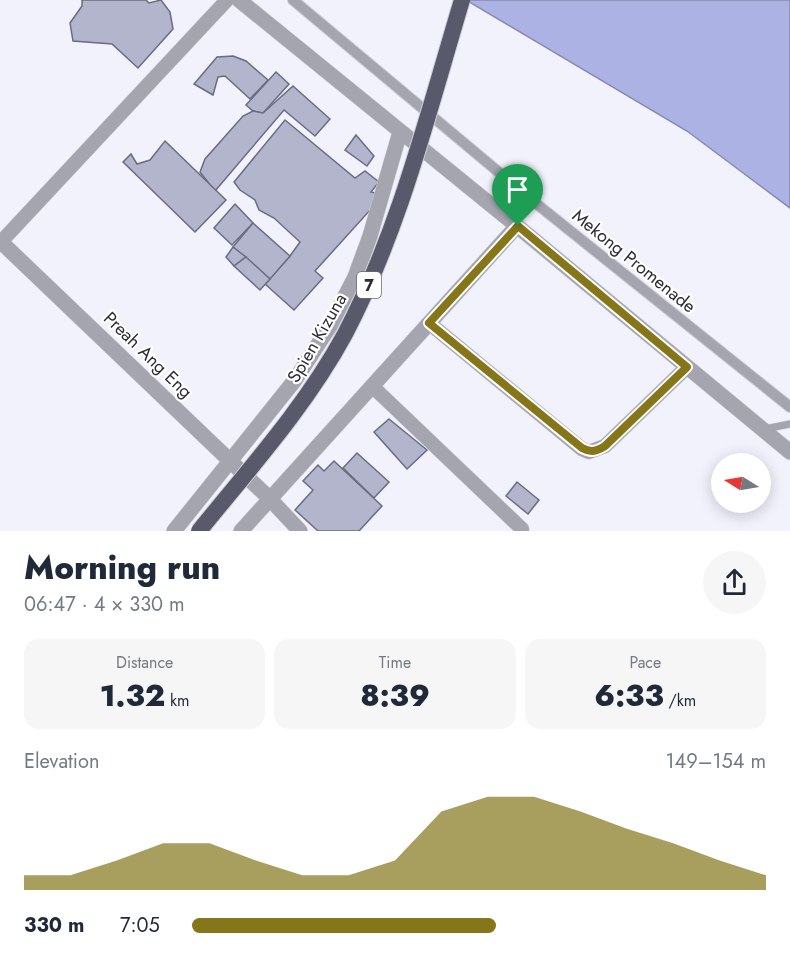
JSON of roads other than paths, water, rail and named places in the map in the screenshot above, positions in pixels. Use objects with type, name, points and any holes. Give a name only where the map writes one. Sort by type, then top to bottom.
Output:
[{"type":"highway","name":"Spien Kizuna","points":[[200,531],[309,391],[344,335],[376,270],[400,209],[462,0]]},
{"type":"street","points":[[0,242],[227,0]]},
{"type":"street","points":[[238,0],[518,226],[790,452]]},
{"type":"street","name":"Mekong Promenade","points":[[293,0],[538,205],[790,407]]},
{"type":"street","points":[[174,531],[295,380],[330,326],[355,277],[370,236],[400,132]]},
{"type":"street","points":[[241,531],[518,226]]},
{"type":"street","name":"Preah Ang Eng","points":[[0,242],[231,461],[300,531]]},
{"type":"street","points":[[429,323],[589,452],[605,446],[687,367]]},
{"type":"street","points":[[372,386],[522,529]]},
{"type":"lane","points":[[763,430],[790,424]]},
{"type":"water","points":[[466,0],[790,0],[790,208],[687,131]]}]
